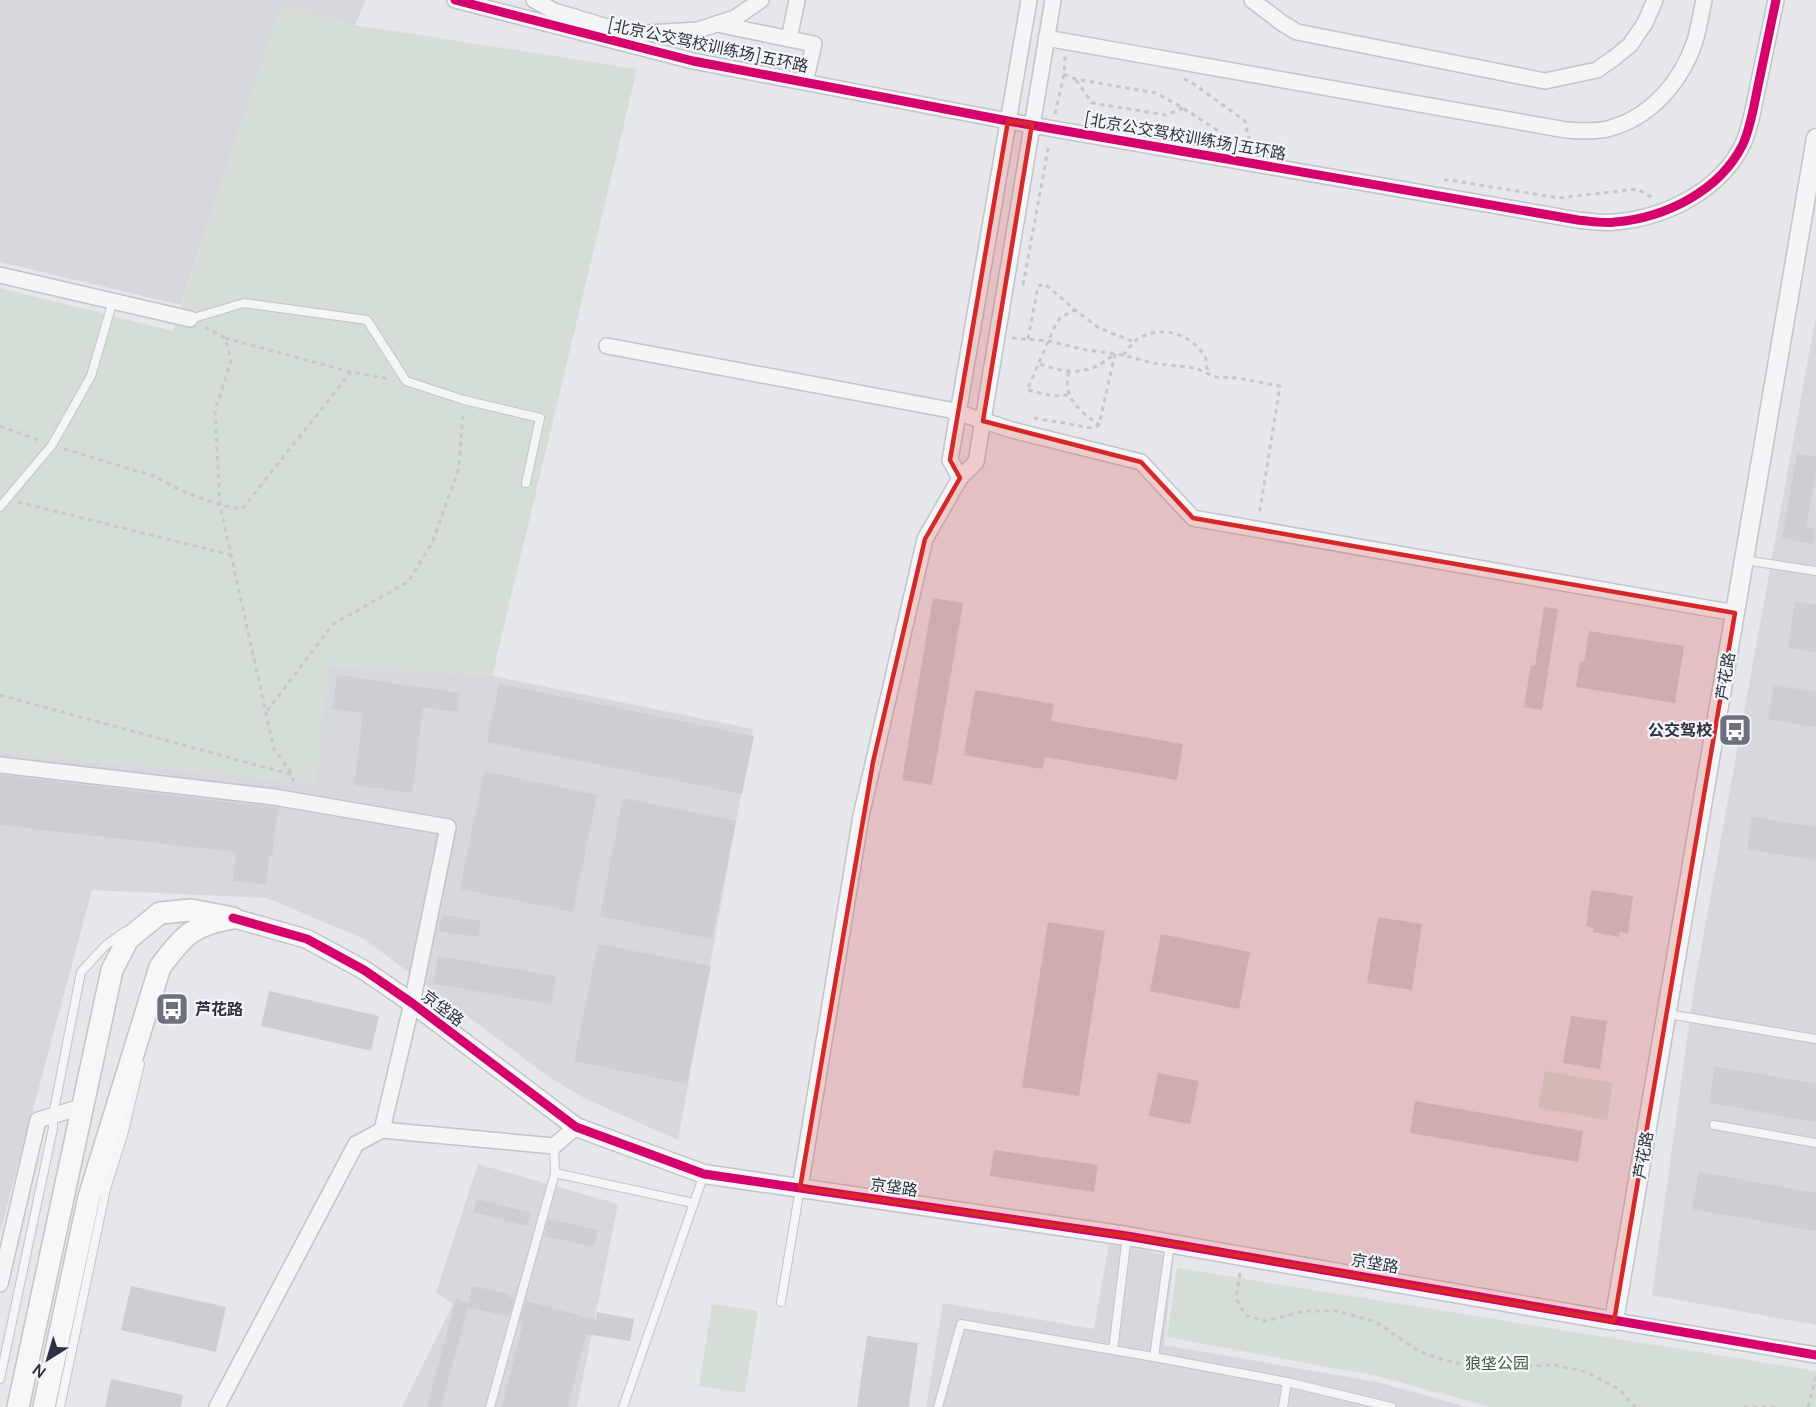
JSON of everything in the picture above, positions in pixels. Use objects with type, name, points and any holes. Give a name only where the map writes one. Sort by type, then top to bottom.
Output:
[{"type":"main road","points":[[18,1407],[112,970],[128,939],[160,913],[190,910],[233,918]]},
{"type":"main road","points":[[44,1407],[89,1197],[160,967],[183,938],[194,930],[208,922],[233,918]]},
{"type":"street","name":"[北京公交驾校训练场]五环路","points":[[455,0],[693,61],[1008,121],[1578,220],[1613,223],[1641,218],[1672,208],[1698,194],[1718,178],[1733,160],[1751,122],[1776,0]]},
{"type":"street","points":[[534,0],[554,11],[631,34],[698,30],[735,18],[762,0]]},
{"type":"street","points":[[789,39],[796,0]]},
{"type":"street","points":[[960,478],[950,460],[1029,0]]},
{"type":"street","points":[[800,1188],[861,816],[925,539],[960,478],[976,462],[1053,0]]},
{"type":"street","points":[[1252,0],[1297,32],[1545,81],[1597,70],[1614,58],[1630,45],[1645,23],[1655,0]]},
{"type":"street","points":[[1046,38],[1566,130],[1586,131],[1607,129],[1629,121],[1650,109],[1670,89],[1685,64],[1695,40],[1704,0]]},
{"type":"street","points":[[716,24],[814,44],[805,82]]},
{"type":"street","name":"芦花路","points":[[1614,1321],[1816,138]]},
{"type":"street","points":[[0,275],[190,319]]},
{"type":"street","points":[[607,346],[958,413],[1012,430],[1141,462],[1193,518],[1735,613]]},
{"type":"street","points":[[0,765],[292,800],[448,827],[412,1003],[382,1130]]},
{"type":"street","name":"京垡路","points":[[233,918],[307,939],[364,970],[412,1003],[576,1127],[704,1174],[1127,1236],[1614,1321]]},
{"type":"street","points":[[0,1284],[38,1120],[81,1107]]},
{"type":"street","points":[[217,1407],[356,1144],[382,1130],[554,1146],[576,1127]]},
{"type":"street","points":[[1614,1321],[1816,1354]]},
{"type":"lane","points":[[0,507],[52,445],[90,376],[113,301]]},
{"type":"lane","points":[[190,319],[244,303],[367,320],[406,381],[464,400],[540,418],[526,483]]},
{"type":"lane","points":[[1744,560],[1816,571]]},
{"type":"lane","points":[[0,1379],[53,1128],[52,1115],[81,972],[105,946],[130,928],[160,913]]},
{"type":"lane","points":[[144,1048],[155,1005],[160,967]]},
{"type":"lane","points":[[1668,1014],[1816,1039]]},
{"type":"lane","points":[[60,1407],[106,1189],[123,1135],[142,1059]]},
{"type":"lane","points":[[1714,1125],[1816,1143]]},
{"type":"lane","points":[[490,1407],[555,1173],[554,1146]]},
{"type":"lane","points":[[555,1173],[693,1203]]},
{"type":"lane","points":[[623,1407],[704,1174]]},
{"type":"lane","points":[[781,1302],[800,1188]]},
{"type":"lane","points":[[1113,1350],[1127,1236]]},
{"type":"lane","points":[[1154,1357],[1170,1244]]},
{"type":"lane","points":[[938,1407],[961,1324],[1287,1382],[1391,1407]]},
{"type":"lane","points":[[1283,1407],[1287,1382]]},
{"type":"path","points":[[1022,291],[1064,74],[1065,41]]},
{"type":"path","points":[[1064,57],[1075,58]]},
{"type":"path","points":[[1064,74],[1075,79],[1156,93],[1252,153],[1245,121],[1191,82],[1180,78]]},
{"type":"path","points":[[1075,79],[1092,103],[1166,115],[1183,108]]},
{"type":"path","points":[[1028,339],[1038,286],[1045,284],[1099,328],[1134,342]]},
{"type":"path","points":[[1068,395],[1053,396],[1027,390],[1060,318],[1075,310]]},
{"type":"path","points":[[190,319],[225,338],[351,372],[406,381]]},
{"type":"path","points":[[1123,355],[1142,336],[1159,330],[1174,332],[1192,342],[1205,357],[1208,373]]},
{"type":"path","points":[[996,336],[1048,341],[1123,355],[1152,363],[1196,368],[1216,377],[1238,378],[1280,386],[1257,529]]},
{"type":"path","points":[[225,338],[231,360],[215,411],[220,505],[274,749],[293,775],[292,800]]},
{"type":"path","points":[[1011,348],[1013,338]]},
{"type":"path","points":[[1040,364],[1069,372],[1089,370],[1103,364],[1115,354]]},
{"type":"path","points":[[1099,425],[1115,354]]},
{"type":"path","points":[[0,426],[52,445],[154,476],[183,491],[220,505],[242,509],[351,372]]},
{"type":"path","points":[[1069,372],[1066,381],[1068,395],[1082,412],[1099,425]]},
{"type":"path","points":[[266,712],[333,624],[408,582],[432,543],[459,468],[464,400]]},
{"type":"path","points":[[1034,418],[1092,428],[1099,425]]},
{"type":"path","points":[[8,499],[231,555]]},
{"type":"path","points":[[0,695],[293,775]]},
{"type":"path","points":[[1242,1256],[1236,1298],[1245,1315],[1266,1321],[1304,1311],[1338,1311],[1376,1322],[1420,1352],[1455,1364],[1497,1367],[1555,1365],[1586,1372],[1620,1390],[1635,1407]]},
{"type":"path","points":[[1808,1407],[1816,1377]]},
{"type":"path","points":[[1744,1407],[1780,1407]]},
{"type":"highlighted area","points":[[1008,121],[1032,124],[983,421],[1141,462],[1193,518],[1735,613],[1614,1321],[1127,1236],[800,1188],[873,762],[925,539],[960,478],[950,460]]},
{"type":"shaded area","points":[[0,0],[366,0],[355,25],[281,5],[181,305],[0,262]]},
{"type":"shaded area","points":[[1816,315],[1816,1325],[1652,1295],[1694,988]]},
{"type":"shaded area","points":[[328,666],[492,676],[753,729],[678,1140],[586,1099],[546,1075],[364,939],[267,898],[92,890],[0,1232],[0,752],[315,784]]},
{"type":"shaded area","points":[[478,1164],[618,1204],[577,1407],[402,1407],[453,1304],[436,1293]]},
{"type":"shaded area","points":[[1109,1243],[1174,1257],[1164,1345],[1377,1382],[1467,1407],[926,1407],[943,1303],[1094,1329]]},
{"type":"green space","points":[[281,4],[355,25],[637,69],[492,676],[328,666],[316,784],[0,752],[0,288],[173,331]]},
{"type":"green space","points":[[1545,1071],[1613,1083],[1607,1120],[1538,1108]]},
{"type":"green space","name":"狼垡公园","points":[[1177,1268],[1816,1371],[1816,1407],[1491,1407],[1377,1376],[1167,1337]]},
{"type":"green space","points":[[712,1304],[758,1311],[745,1393],[699,1386]]},
{"type":"building","points":[[1797,454],[1816,457],[1816,473],[1806,527],[1815,529],[1813,544],[1782,538]]},
{"type":"building","points":[[933,598],[963,603],[932,785],[902,780]]},
{"type":"building","points":[[1795,602],[1816,605],[1816,652],[1788,648]]},
{"type":"building","points":[[1544,607],[1558,609],[1542,710],[1524,707],[1531,665],[1535,666]]},
{"type":"building","points":[[1589,631],[1684,646],[1675,703],[1576,687],[1580,661],[1584,662]]},
{"type":"building","points":[[337,675],[460,693],[457,712],[423,707],[412,793],[354,785],[363,713],[332,709]]},
{"type":"building","points":[[499,684],[754,736],[742,794],[487,742]]},
{"type":"building","points":[[1774,685],[1816,692],[1816,727],[1768,719]]},
{"type":"building","points":[[975,690],[1054,704],[1051,721],[1183,744],[1177,780],[1045,757],[1042,769],[964,755]]},
{"type":"building","points":[[484,771],[597,795],[573,912],[460,889]]},
{"type":"building","points":[[0,775],[278,808],[266,885],[233,881],[236,852],[0,825]]},
{"type":"building","points":[[623,798],[736,821],[712,939],[600,916]]},
{"type":"building","points":[[1752,817],[1816,827],[1816,860],[1747,849]]},
{"type":"building","points":[[1591,890],[1633,896],[1628,933],[1620,932],[1619,937],[1593,932],[1594,928],[1586,926]]},
{"type":"building","points":[[442,915],[481,921],[478,937],[439,931]]},
{"type":"building","points":[[1378,917],[1422,924],[1412,990],[1367,983]]},
{"type":"building","points":[[1048,922],[1105,931],[1079,1096],[1022,1087]]},
{"type":"building","points":[[1161,934],[1250,952],[1239,1009],[1150,991]]},
{"type":"building","points":[[598,944],[711,966],[687,1084],[574,1061]]},
{"type":"building","points":[[438,956],[556,976],[551,1004],[433,984]]},
{"type":"building","points":[[269,991],[379,1016],[371,1051],[261,1026]]},
{"type":"building","points":[[1571,1016],[1607,1021],[1600,1069],[1563,1063]]},
{"type":"building","points":[[1715,1066],[1816,1084],[1816,1122],[1709,1103]]},
{"type":"building","points":[[1158,1073],[1199,1081],[1190,1124],[1149,1116]]},
{"type":"building","points":[[1415,1101],[1583,1131],[1578,1162],[1410,1133]]},
{"type":"building","points":[[994,1150],[1098,1165],[1094,1192],[990,1176]]},
{"type":"building","points":[[1699,1172],[1816,1193],[1816,1231],[1692,1209]]},
{"type":"building","points":[[477,1199],[531,1213],[527,1226],[473,1212]]},
{"type":"building","points":[[549,1219],[598,1230],[594,1247],[544,1236]]},
{"type":"building","points":[[131,1286],[226,1307],[216,1352],[121,1330]]},
{"type":"building","points":[[472,1286],[509,1294],[508,1297],[514,1298],[509,1317],[468,1307],[441,1407],[427,1407],[456,1299],[469,1303]]},
{"type":"building","points":[[526,1301],[596,1320],[597,1312],[634,1319],[630,1341],[586,1334],[568,1407],[502,1407],[524,1320],[520,1320]]},
{"type":"building","points":[[867,1336],[918,1343],[909,1407],[857,1407]]},
{"type":"building","points":[[111,1379],[183,1395],[181,1407],[105,1407]]},
{"type":"cycle path","points":[[455,0],[693,61],[1008,121],[1606,223],[1653,215],[1671,208],[1706,188],[1733,161],[1743,144],[1750,123],[1776,0]]},
{"type":"cycle path","points":[[233,918],[307,939],[364,970],[412,1003],[576,1127],[704,1174],[1127,1236],[1816,1355]]},
{"type":"place","name":"公交驾校","points":[[1735,730]]},
{"type":"place","name":"芦花路","points":[[172,1009]]}]
